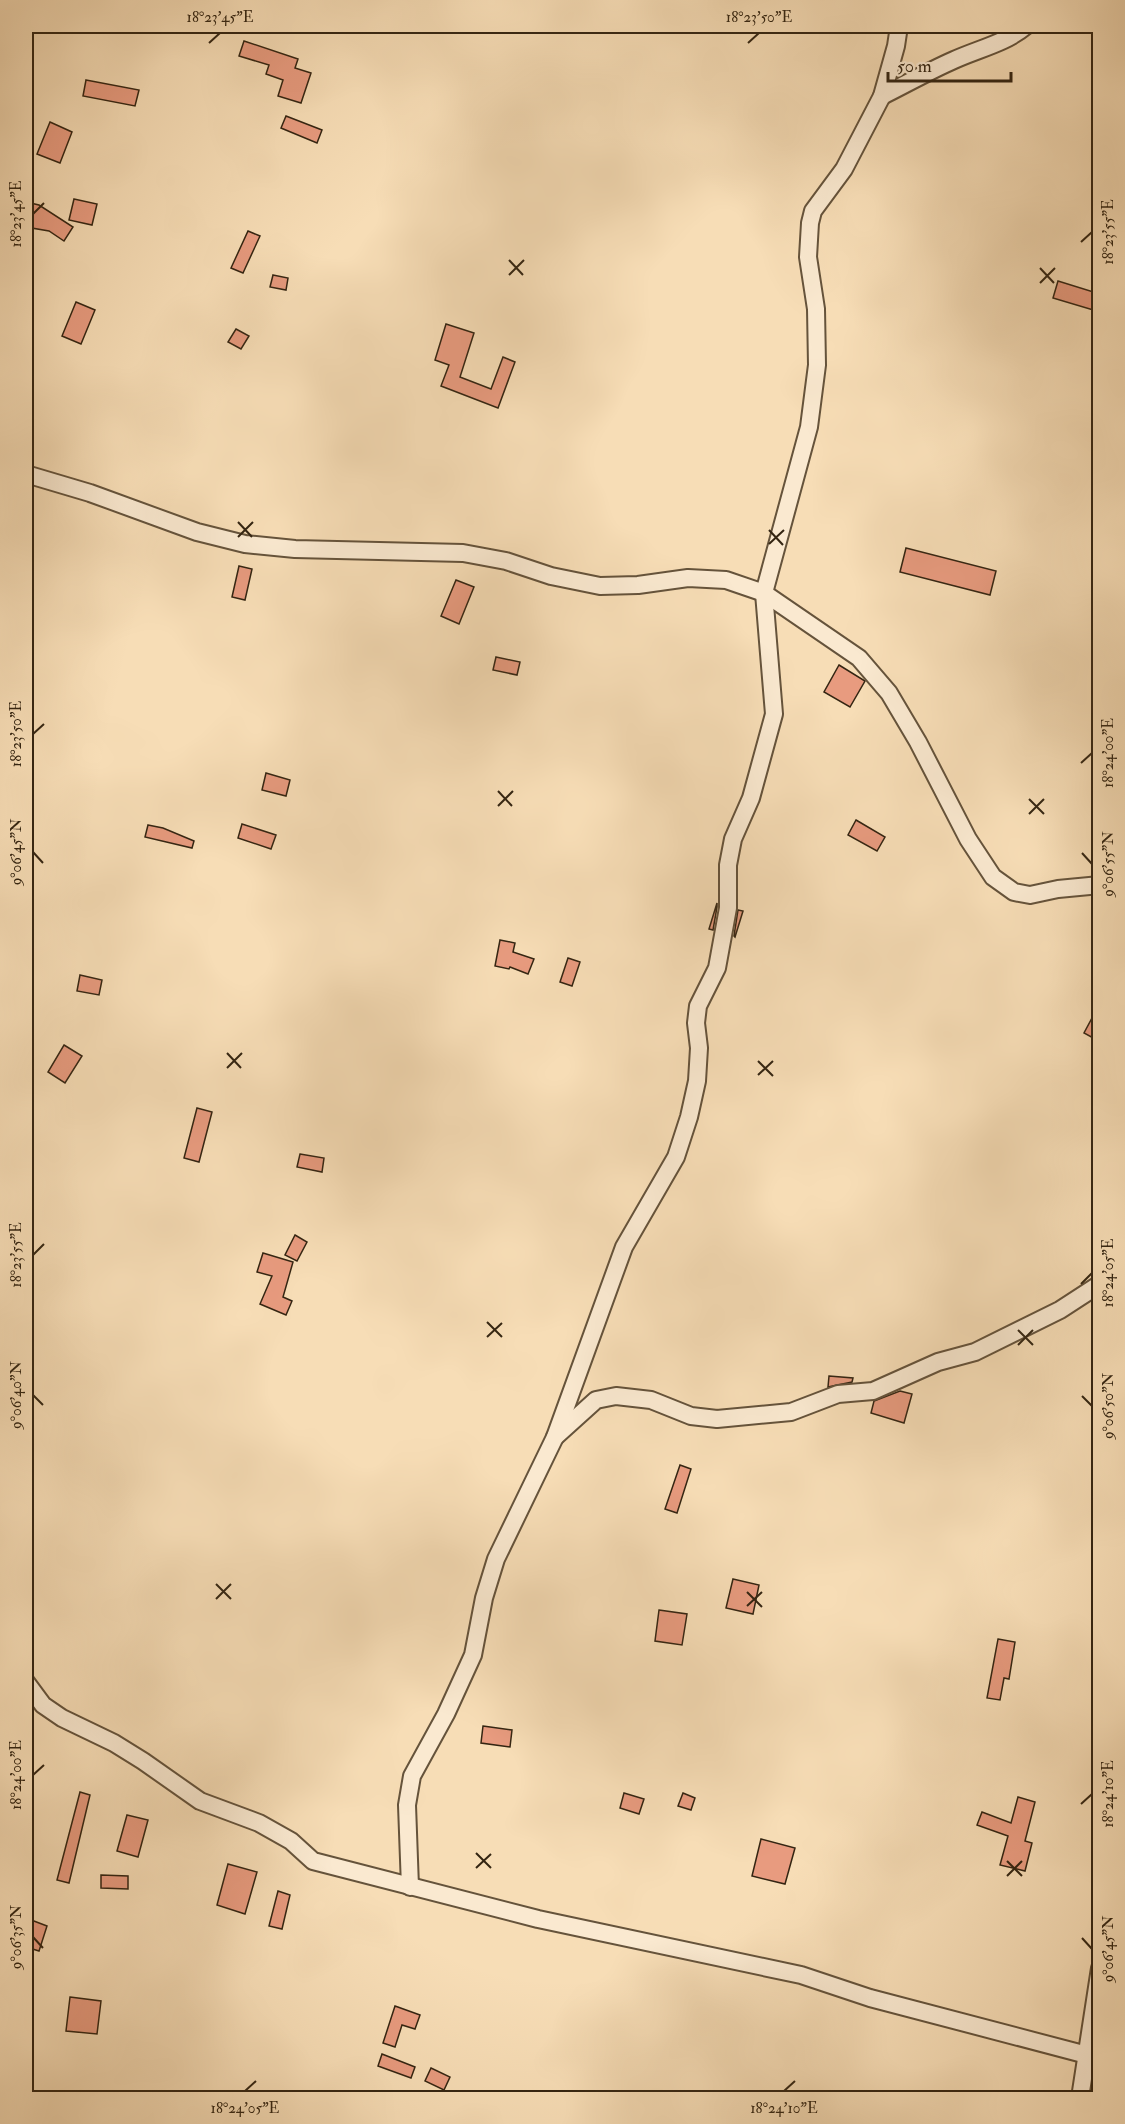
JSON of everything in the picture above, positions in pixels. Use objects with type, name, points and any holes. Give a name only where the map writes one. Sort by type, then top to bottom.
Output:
[{"type":"street","points":[[410,1887],[407,1805],[412,1776],[446,1714],[473,1655],[484,1598],[496,1559],[555,1437],[624,1247],[676,1157],[688,1118],[697,1081],[698,1006],[717,968],[728,908],[728,865],[733,839],[751,798],[774,714],[764,593],[809,427],[817,365],[816,309],[808,257],[811,217],[813,210],[844,169],[882,96],[896,46],[899,26]]},
{"type":"street","points":[[882,96],[951,61],[1018,33],[1026,26]]},
{"type":"street","points":[[26,474],[90,492],[197,532],[245,544],[295,549],[463,553],[506,561],[551,576],[600,586],[638,585],[688,578],[726,580],[764,593],[859,658],[889,693],[918,742],[968,839],[993,877],[1014,892],[1030,895],[1058,889],[1100,885]]},
{"type":"street","points":[[555,1437],[596,1400],[616,1396],[651,1400],[691,1416],[717,1419],[791,1412],[838,1394],[873,1391],[938,1362],[975,1352],[1060,1310],[1100,1284]]},
{"type":"street","points":[[26,1682],[43,1705],[62,1718],[114,1743],[200,1801],[259,1823],[291,1841],[313,1861],[561,1924],[801,1975],[870,1998],[1087,2055]]},
{"type":"street","points":[[1080,2098],[1100,1968]]},
{"type":"building","points":[[244,41],[298,59],[295,68],[311,73],[301,103],[278,96],[283,80],[266,74],[269,65],[239,56]]},
{"type":"building","points":[[86,80],[139,90],[135,106],[83,96]]},
{"type":"building","points":[[286,116],[322,130],[317,143],[281,128]]},
{"type":"building","points":[[50,122],[72,132],[60,163],[37,154]]},
{"type":"building","points":[[74,199],[97,204],[92,225],[69,220]]},
{"type":"building","points":[[26,202],[39,205],[73,227],[64,241],[49,231],[26,227]]},
{"type":"building","points":[[248,231],[260,236],[243,273],[231,268]]},
{"type":"building","points":[[273,275],[288,278],[286,290],[270,287]]},
{"type":"building","points":[[1058,281],[1100,294],[1100,312],[1053,298]]},
{"type":"building","points":[[76,302],[95,310],[81,344],[62,336]]},
{"type":"building","points":[[446,324],[474,333],[460,377],[491,389],[503,357],[515,362],[498,408],[441,386],[449,365],[435,360]]},
{"type":"building","points":[[236,329],[249,336],[241,349],[228,342]]},
{"type":"building","points":[[906,548],[996,571],[990,595],[900,572]]},
{"type":"building","points":[[239,566],[252,569],[245,600],[232,597]]},
{"type":"building","points":[[456,580],[474,587],[459,624],[441,616]]},
{"type":"building","points":[[496,657],[520,662],[517,675],[493,670]]},
{"type":"building","points":[[839,665],[865,681],[850,707],[824,692]]},
{"type":"building","points":[[266,773],[290,780],[286,796],[262,790]]},
{"type":"building","points":[[856,820],[885,837],[877,851],[848,835]]},
{"type":"building","points":[[242,824],[276,835],[271,849],[238,838]]},
{"type":"building","points":[[148,825],[163,828],[194,841],[192,848],[145,837]]},
{"type":"building","points":[[717,903],[717,907],[713,930],[709,929]]},
{"type":"building","points":[[738,910],[743,911],[735,937],[734,936]]},
{"type":"building","points":[[500,940],[515,943],[513,952],[534,959],[528,974],[510,967],[509,969],[495,966]]},
{"type":"building","points":[[568,958],[580,962],[572,986],[560,982]]},
{"type":"building","points":[[80,975],[102,980],[99,995],[77,991]]},
{"type":"building","points":[[1100,1003],[1100,1031],[1095,1039],[1084,1033]]},
{"type":"building","points":[[64,1045],[82,1056],[65,1083],[48,1072]]},
{"type":"building","points":[[197,1108],[212,1112],[199,1162],[184,1158]]},
{"type":"building","points":[[300,1154],[324,1158],[322,1172],[297,1167]]},
{"type":"building","points":[[295,1235],[307,1242],[297,1261],[285,1255]]},
{"type":"building","points":[[263,1253],[293,1262],[283,1297],[292,1301],[286,1315],[260,1304],[272,1276],[257,1272]]},
{"type":"building","points":[[829,1376],[853,1378],[852,1382],[828,1387]]},
{"type":"building","points":[[900,1391],[912,1394],[904,1423],[871,1413],[874,1401]]},
{"type":"building","points":[[680,1465],[691,1469],[677,1513],[665,1509]]},
{"type":"building","points":[[733,1579],[759,1585],[753,1614],[726,1608]]},
{"type":"building","points":[[659,1610],[687,1614],[682,1645],[655,1641]]},
{"type":"building","points":[[998,1639],[1015,1642],[1009,1679],[1004,1678],[1000,1700],[987,1698]]},
{"type":"building","points":[[483,1726],[512,1730],[510,1747],[481,1743]]},
{"type":"building","points":[[80,1792],[90,1795],[69,1883],[57,1880]]},
{"type":"building","points":[[624,1793],[644,1799],[639,1814],[620,1808]]},
{"type":"building","points":[[683,1793],[695,1798],[691,1810],[678,1806]]},
{"type":"building","points":[[1018,1797],[1035,1802],[1025,1841],[1032,1843],[1025,1871],[1000,1865],[1008,1836],[977,1825],[982,1812],[1011,1823]]},
{"type":"building","points":[[127,1815],[148,1820],[138,1857],[117,1851]]},
{"type":"building","points":[[761,1839],[795,1848],[785,1884],[752,1876]]},
{"type":"building","points":[[228,1864],[257,1872],[245,1914],[217,1905]]},
{"type":"building","points":[[101,1875],[128,1876],[128,1889],[101,1888]]},
{"type":"building","points":[[278,1891],[290,1895],[282,1929],[269,1926]]},
{"type":"building","points":[[26,1918],[47,1926],[39,1951],[26,1947]]},
{"type":"building","points":[[70,1997],[101,2001],[97,2034],[66,2031]]},
{"type":"building","points":[[395,2006],[420,2015],[415,2029],[402,2025],[395,2047],[383,2043]]},
{"type":"building","points":[[382,2054],[415,2067],[411,2078],[378,2066]]},
{"type":"building","points":[[431,2068],[450,2077],[444,2090],[425,2081]]}]
